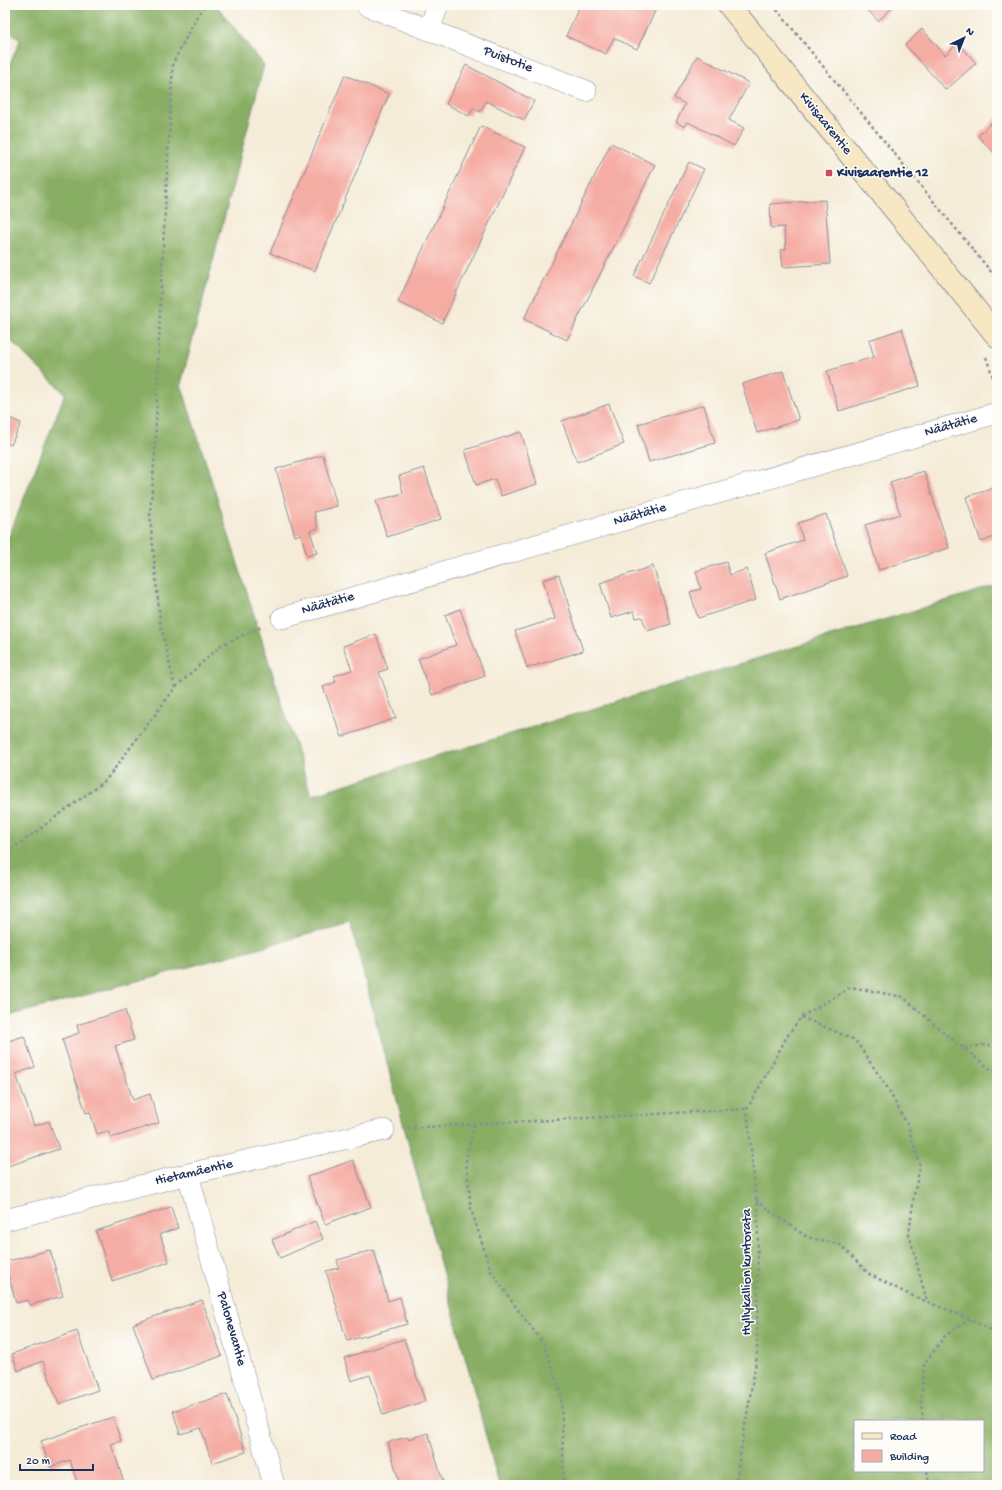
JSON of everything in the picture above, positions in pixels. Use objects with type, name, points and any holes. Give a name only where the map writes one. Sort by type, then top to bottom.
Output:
[{"type":"street","name":"Puistotie","points":[[366,5],[586,91]]},
{"type":"street","points":[[429,30],[438,5]]},
{"type":"street","name":"Kivisaarentie","points":[[729,5],[997,336]]},
{"type":"street","name":"Näätätie","points":[[282,618],[997,413]]},
{"type":"street","name":"Hietamäentie","points":[[5,1220],[188,1174],[384,1130]]},
{"type":"street","name":"Palonevantie","points":[[188,1174],[274,1485]]},
{"type":"path","points":[[175,688],[160,621],[150,516],[155,451],[161,285],[173,63],[196,18],[205,5]]},
{"type":"path","points":[[773,5],[997,279]]},
{"type":"path","points":[[986,357],[997,388]]},
{"type":"path","points":[[5,851],[14,848],[106,780],[175,688],[221,645],[282,618]]},
{"type":"path","points":[[384,1130],[423,1126],[747,1110],[788,1035],[801,1017],[851,987],[903,997],[944,1033],[997,1074]]},
{"type":"path","points":[[801,1017],[855,1040],[887,1088],[909,1128],[920,1167],[914,1195],[909,1234],[927,1302]]},
{"type":"path","points":[[963,1048],[983,1045],[997,1046]]},
{"type":"path","name":"Hyllykallion kuntorata","points":[[735,1485],[757,1356],[758,1205],[756,1199],[747,1110]]},
{"type":"path","points":[[474,1124],[466,1160],[471,1209],[491,1271],[544,1344],[561,1394],[564,1485]]},
{"type":"path","points":[[756,1199],[770,1211],[807,1237],[841,1245],[869,1274],[927,1302],[970,1319],[997,1333]]},
{"type":"path","points":[[923,1420],[921,1404],[924,1364],[946,1336],[970,1319]]},
{"type":"path","points":[[927,1472],[929,1485]]},
{"type":"green space","points":[[5,5],[216,5],[264,65],[181,384],[311,795],[997,585],[997,1485],[499,1485],[350,923],[5,1017],[5,546],[65,394],[5,335],[5,76],[20,40],[5,28]]},
{"type":"building","points":[[580,5],[658,5],[637,49],[614,38],[606,54],[566,36]]},
{"type":"building","points":[[863,5],[895,5],[878,21]]},
{"type":"building","points":[[922,29],[945,55],[958,43],[976,63],[946,90],[905,45]]},
{"type":"building","points":[[697,56],[749,83],[729,120],[744,128],[734,146],[688,122],[685,127],[676,122],[685,104],[674,98]]},
{"type":"building","points":[[466,65],[534,101],[524,120],[486,101],[480,112],[473,108],[469,116],[446,104]]},
{"type":"building","points":[[345,75],[389,94],[315,271],[270,253]]},
{"type":"building","points":[[997,117],[997,156],[978,136]]},
{"type":"building","points":[[481,126],[525,147],[442,323],[398,302]]},
{"type":"building","points":[[611,143],[655,165],[567,340],[524,319]]},
{"type":"building","points":[[689,162],[704,169],[649,283],[634,276]]},
{"type":"building","points":[[825,200],[830,264],[783,267],[781,250],[786,249],[784,227],[771,228],[770,204]]},
{"type":"building","points":[[902,329],[920,386],[839,411],[827,371],[874,357],[869,340]]},
{"type":"building","points":[[783,371],[799,420],[757,433],[742,384]]},
{"type":"building","points":[[609,404],[624,444],[577,462],[562,421]]},
{"type":"building","points":[[704,405],[715,443],[649,462],[638,424]]},
{"type":"building","points":[[5,416],[21,423],[11,445],[5,442]]},
{"type":"building","points":[[521,432],[537,484],[501,496],[495,479],[476,485],[465,450]]},
{"type":"building","points":[[323,455],[337,506],[314,512],[318,528],[310,531],[317,553],[307,556],[301,534],[295,536],[276,469]]},
{"type":"building","points":[[424,468],[441,519],[387,537],[376,501],[403,493],[399,476]]},
{"type":"building","points":[[924,471],[949,548],[879,570],[865,525],[900,514],[890,482]]},
{"type":"building","points":[[997,487],[997,536],[981,542],[966,497]]},
{"type":"building","points":[[826,514],[847,576],[780,599],[765,553],[803,540],[798,523]]},
{"type":"building","points":[[726,562],[730,575],[747,569],[756,600],[698,618],[690,592],[701,589],[696,571]]},
{"type":"building","points":[[653,566],[671,624],[647,631],[642,617],[636,618],[634,611],[611,618],[600,583]]},
{"type":"building","points":[[559,575],[583,651],[527,668],[515,631],[555,619],[543,580]]},
{"type":"building","points":[[460,609],[485,676],[432,695],[418,659],[456,645],[445,615]]},
{"type":"building","points":[[376,634],[388,669],[379,672],[396,718],[342,737],[323,687],[336,682],[334,676],[352,670],[343,646]]},
{"type":"building","points":[[125,1010],[134,1040],[115,1046],[133,1100],[150,1094],[159,1123],[111,1138],[108,1131],[97,1134],[90,1112],[86,1113],[62,1039],[79,1033],[77,1025]]},
{"type":"building","points":[[24,1036],[35,1067],[16,1074],[34,1126],[49,1121],[59,1149],[5,1167],[5,1042]]},
{"type":"building","points":[[353,1160],[371,1207],[325,1224],[307,1177]]},
{"type":"building","points":[[171,1207],[178,1228],[160,1234],[169,1262],[112,1281],[96,1231]]},
{"type":"building","points":[[315,1221],[323,1239],[280,1258],[272,1240]]},
{"type":"building","points":[[50,1250],[63,1296],[30,1305],[28,1300],[16,1303],[5,1262]]},
{"type":"building","points":[[374,1250],[388,1301],[400,1297],[407,1324],[347,1341],[326,1271],[339,1268],[337,1260]]},
{"type":"building","points":[[202,1300],[222,1356],[153,1380],[133,1324]]},
{"type":"building","points":[[77,1331],[98,1390],[59,1404],[43,1361],[18,1371],[12,1354]]},
{"type":"building","points":[[404,1339],[425,1401],[383,1415],[370,1375],[351,1381],[344,1358]]},
{"type":"building","points":[[227,1394],[246,1452],[212,1463],[201,1428],[180,1434],[173,1411]]},
{"type":"building","points":[[113,1417],[121,1441],[111,1444],[125,1485],[78,1485],[70,1460],[50,1467],[41,1441]]},
{"type":"building","points":[[428,1433],[444,1485],[400,1485],[388,1442],[407,1437],[408,1439]]},
{"type":"place","name":"Kivisaarentie 12","points":[[829,173]]}]
